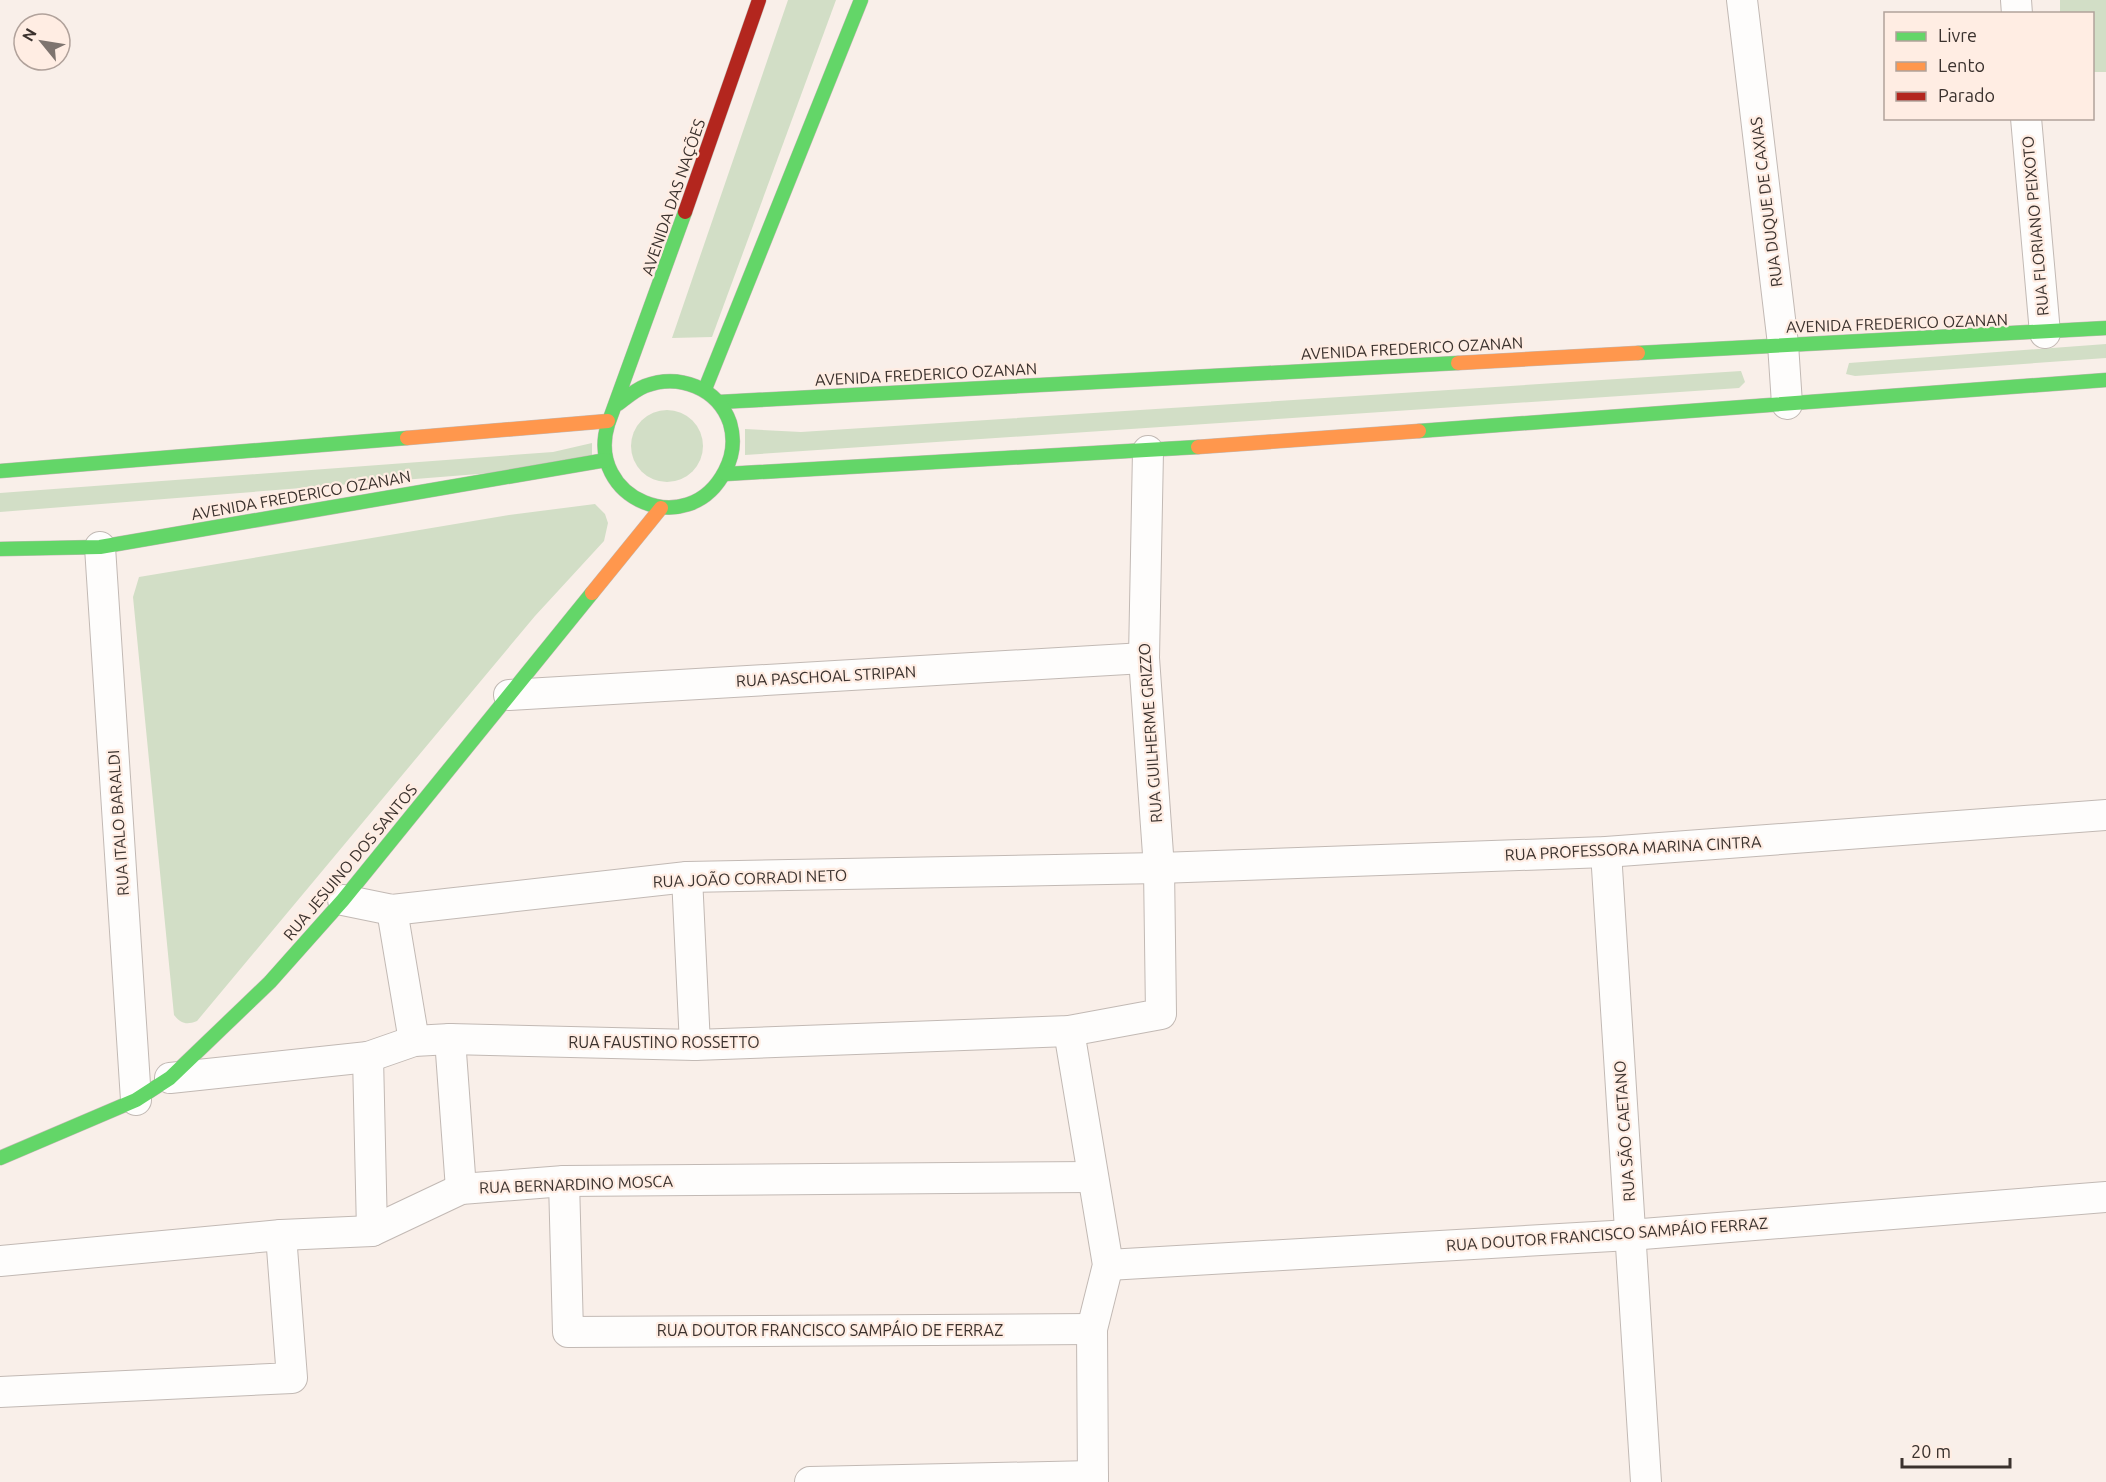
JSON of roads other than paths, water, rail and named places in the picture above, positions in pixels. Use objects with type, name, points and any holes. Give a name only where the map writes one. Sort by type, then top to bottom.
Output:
[{"type":"street","name":"AVENIDA DAS NAÇÕES","points":[[618,404],[759,0]]},
{"type":"street","points":[[705,389],[861,0]]},
{"type":"street","name":"RUA DUQUE DE CAXIAS","points":[[1742,0],[1783,344],[1786,404]]},
{"type":"street","name":"RUA FLORIANO PEIXOTO","points":[[2026,120],[2045,333]]},
{"type":"street","name":"AVENIDA FREDERICO OZANAN","points":[[719,402],[2106,328]]},
{"type":"street","points":[[668,378],[687,381],[705,389],[719,402],[729,418],[734,437],[733,456],[726,474],[714,490],[698,502],[680,508],[661,508],[642,503],[626,492],[614,477],[606,459],[604,440],[608,421],[618,404],[632,391],[649,382],[668,378]]},
{"type":"street","points":[[726,474],[1148,451],[2106,380]]},
{"type":"street","points":[[0,471],[608,421]]},
{"type":"street","name":"RUA GUILHERME GRIZZO","points":[[1148,451],[1144,658],[1160,868],[1161,1014]]},
{"type":"street","name":"AVENIDA FREDERICO OZANAN","points":[[0,549],[100,546],[606,459]]},
{"type":"street","name":"RUA JESUINO DOS SANTOS","points":[[2,1158],[136,1100],[170,1078],[270,982],[343,900],[661,508]]},
{"type":"street","name":"RUA ITALO BARALDI","points":[[100,546],[136,1100]]},
{"type":"street","name":"RUA PASCHOAL STRIPAN","points":[[509,695],[1144,658]]},
{"type":"street","name":"RUA PROFESSORA MARINA CINTRA","points":[[1160,868],[1606,852],[2106,815]]},
{"type":"street","name":"RUA SÃO CAETANO","points":[[1606,852],[1646,1482]]},
{"type":"street","name":"RUA JOÃO CORRADI NETO","points":[[343,900],[392,910],[687,878],[1160,868]]},
{"type":"street","points":[[687,878],[695,1045]]},
{"type":"street","points":[[392,910],[414,1041]]},
{"type":"street","name":"RUA FAUSTINO ROSSETTO","points":[[170,1078],[368,1057],[414,1041],[450,1039],[695,1045],[1070,1031],[1161,1014]]},
{"type":"street","points":[[810,1482],[1093,1479],[1092,1329],[1108,1265],[1070,1031]]},
{"type":"street","points":[[450,1039],[461,1189]]},
{"type":"street","points":[[368,1057],[372,1231]]},
{"type":"street","name":"RUA BERNARDINO MOSCA","points":[[0,1262],[281,1236],[372,1231],[461,1189],[564,1181],[1092,1177]]},
{"type":"street","name":"RUA DOUTOR FRANCISCO SAMPÁIO DE FERRAZ","points":[[564,1181],[568,1332],[1092,1329]]},
{"type":"street","name":"RUA DOUTOR FRANCISCO SAMPÁIO FERRAZ","points":[[1108,1265],[1630,1235],[2106,1197]]},
{"type":"street","points":[[0,1392],[292,1378],[281,1236]]}]
